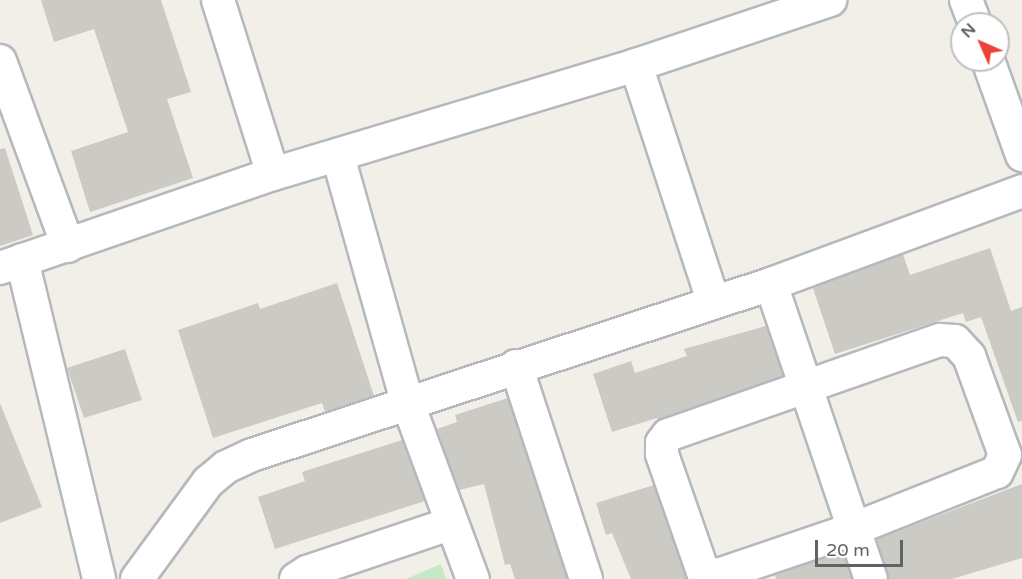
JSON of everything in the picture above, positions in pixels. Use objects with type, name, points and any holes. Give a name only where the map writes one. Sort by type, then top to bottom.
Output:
[{"type":"street","points":[[218,0],[273,174]]},
{"type":"street","points":[[99,579],[11,264],[273,174],[636,65],[830,0]]},
{"type":"street","points":[[0,61],[68,246]]},
{"type":"street","points":[[636,65],[713,301]]},
{"type":"street","points":[[992,72],[1022,155]]},
{"type":"street","points":[[338,156],[407,401],[450,524],[473,579]]},
{"type":"street","points":[[137,579],[186,507],[226,467],[407,401],[771,284],[1022,191]]},
{"type":"street","points":[[771,284],[803,387],[871,579]]},
{"type":"street","points":[[939,340],[954,341],[969,356],[1005,455],[1002,464],[992,476],[854,529],[718,575],[705,574],[700,568],[663,459],[662,443],[676,430],[939,340]]},
{"type":"street","points":[[516,366],[586,579]]},
{"type":"street","points":[[296,579],[307,572],[450,524]]},
{"type":"green space","points":[[441,564],[446,579],[406,579]]},
{"type":"building","points":[[41,0],[161,0],[191,92],[167,99],[193,178],[90,212],[71,151],[128,132],[94,29],[54,42]]},
{"type":"building","points":[[5,148],[33,235],[0,246],[0,149]]},
{"type":"building","points":[[990,248],[1011,311],[1022,307],[1022,421],[1018,422],[981,317],[966,322],[963,313],[835,354],[813,288],[903,254],[910,275]]},
{"type":"building","points":[[337,283],[374,396],[325,412],[322,403],[213,438],[178,330],[258,303],[260,309]]},
{"type":"building","points":[[766,326],[783,376],[658,421],[657,418],[612,432],[593,374],[631,361],[635,373],[687,356],[684,349]]},
{"type":"building","points":[[125,349],[142,400],[84,418],[67,368]]},
{"type":"building","points":[[508,398],[567,579],[515,579],[510,564],[505,565],[484,484],[459,490],[437,429],[457,422],[455,415]]},
{"type":"building","points":[[0,403],[42,507],[0,523]]},
{"type":"building","points":[[402,440],[425,501],[275,549],[258,497],[305,481],[302,472]]},
{"type":"building","points":[[1022,484],[1022,558],[952,579],[888,579],[877,539]]},
{"type":"building","points":[[654,485],[687,579],[631,579],[612,533],[606,535],[596,503]]},
{"type":"building","points":[[843,552],[852,579],[776,579],[775,575]]}]
